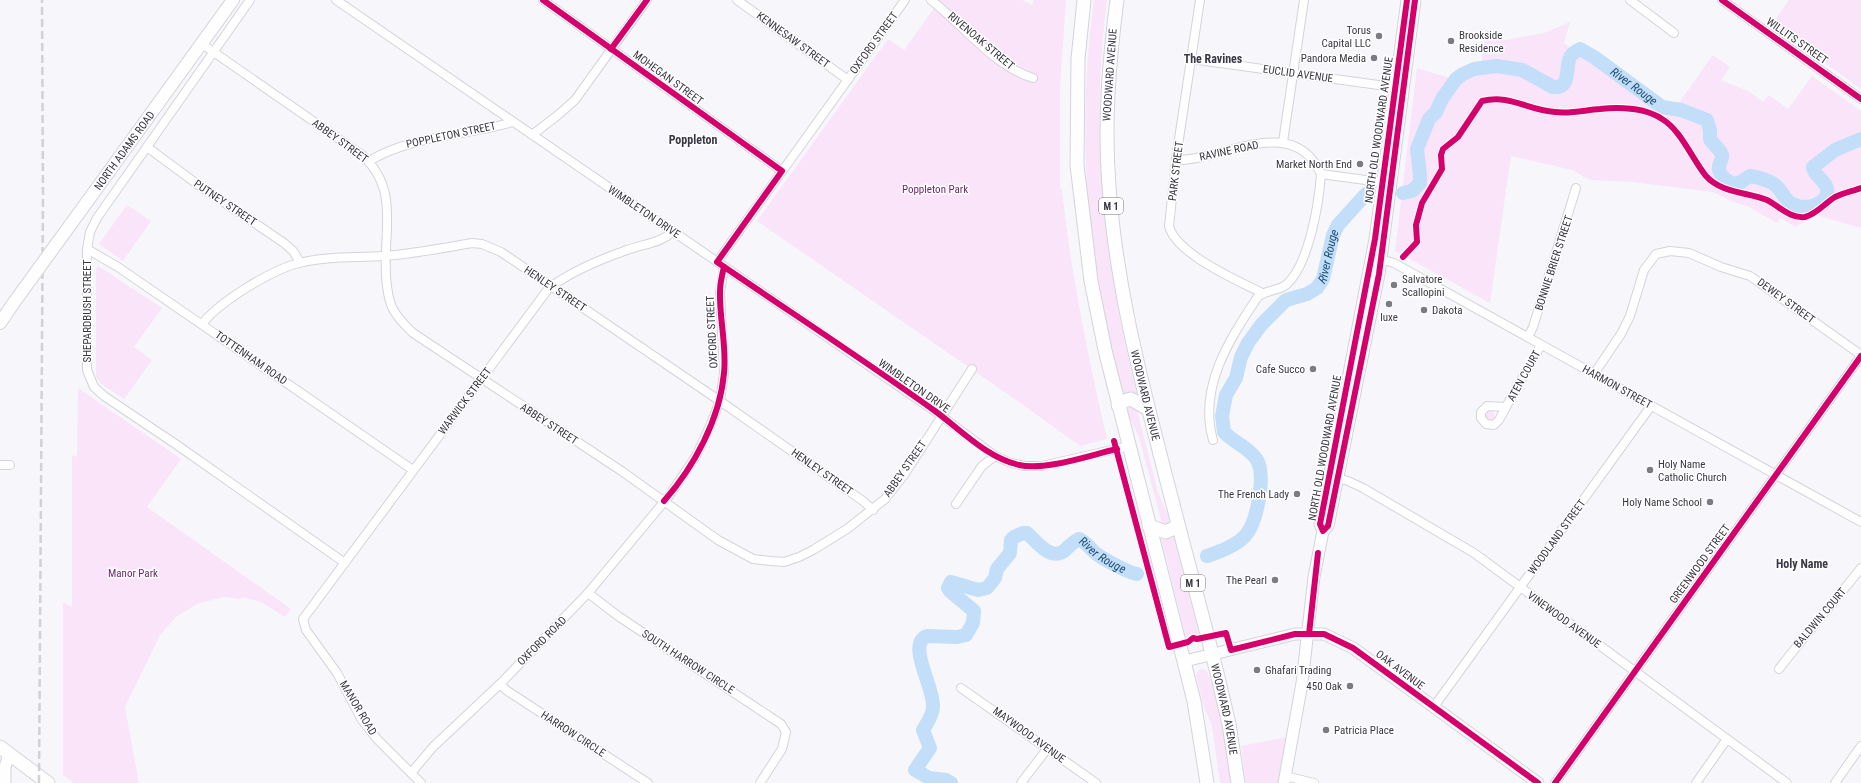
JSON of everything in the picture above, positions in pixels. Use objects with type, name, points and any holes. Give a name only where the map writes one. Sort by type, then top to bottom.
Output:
[{"type":"main road","name":"NORTH ADAMS ROAD","points":[[0,323],[233,0]]},
{"type":"main road","name":"M 1","points":[[1084,0],[1078,59],[1077,165],[1097,317],[1118,405],[1185,661],[1198,723],[1207,783]]},
{"type":"main road","name":"WOODWARD AVENUE","points":[[1117,0],[1109,71],[1107,123],[1109,185],[1115,247],[1124,303],[1148,409],[1229,724],[1238,783]]},
{"type":"main road","points":[[1118,405],[1131,399],[1148,409]]},
{"type":"main road","points":[[1149,526],[1166,532],[1178,526]]},
{"type":"main road","points":[[5,751],[48,783]]},
{"type":"street","name":"SHEPARDBUSH STREET","points":[[250,0],[93,225],[89,236],[87,249],[87,370],[94,387],[104,396],[346,563]]},
{"type":"street","name":"WIMBLETON DRIVE","points":[[336,0],[942,416],[995,456],[1018,465],[1036,467],[1129,446]]},
{"type":"street","name":"MOHEGAN STREET","points":[[543,0],[782,172]]},
{"type":"street","points":[[532,134],[571,104],[647,0]]},
{"type":"street","name":"KENNESAW STREET","points":[[737,0],[848,80]]},
{"type":"street","name":"OXFORD STREET","points":[[664,501],[696,456],[720,401],[724,373],[720,293],[721,264],[782,172],[905,0]]},
{"type":"street","name":"RIVENOAK STREET","points":[[931,0],[987,50],[1021,74],[1033,78]]},
{"type":"street","name":"PARK STREET","points":[[1200,0],[1176,160],[1169,226],[1173,236],[1183,246],[1211,266],[1262,293]]},
{"type":"street","points":[[1213,440],[1208,422],[1208,409],[1216,372],[1220,361],[1252,306],[1262,293],[1281,288],[1296,272],[1313,231],[1321,174],[1318,167],[1307,155],[1295,146],[1283,142],[1304,0]]},
{"type":"street","name":"NORTH OLD WOODWARD AVENUE","points":[[1284,779],[1302,683],[1309,634],[1314,577],[1323,532],[1328,526],[1334,477],[1376,258],[1399,88],[1407,0]]},
{"type":"street","name":"NORTH OLD WOODWARD AVENUE","points":[[1399,88],[1416,0]]},
{"type":"street","points":[[1630,0],[1674,33]]},
{"type":"street","name":"WILLITS STREET","points":[[1722,0],[1861,99]]},
{"type":"street","name":"ABBEY STREET","points":[[202,44],[370,161],[380,178],[386,196],[388,220],[386,256],[388,291],[393,309],[413,333],[664,501],[718,540],[753,559],[771,562],[784,562],[799,557],[847,529],[873,510],[895,487],[972,369]]},
{"type":"street","name":"EUCLID AVENUE","points":[[1191,59],[1399,88]]},
{"type":"street","name":"POPPLETON STREET","points":[[370,161],[384,152],[407,144],[513,122]]},
{"type":"street","name":"RAVINE ROAD","points":[[1176,160],[1188,160],[1247,146],[1283,142]]},
{"type":"street","name":"PUTNEY STREET","points":[[147,147],[197,184],[284,243],[299,258],[300,262]]},
{"type":"street","points":[[1321,174],[1387,182]]},
{"type":"street","name":"BONNIE BRIER STREET","points":[[1528,337],[1544,292],[1576,188]]},
{"type":"street","name":"WARWICK STREET","points":[[303,624],[303,619],[307,613],[346,563],[413,470],[552,286],[569,275],[602,260],[630,249],[658,241],[673,232]]},
{"type":"street","name":"HENLEY STREET","points":[[202,324],[213,312],[261,280],[284,268],[300,262],[386,256],[472,242],[482,244],[501,252],[552,286],[840,484],[873,510]]},
{"type":"street","name":"TOTTENHAM ROAD","points":[[87,249],[118,267],[413,470]]},
{"type":"street","name":"DEWEY STREET","points":[[1594,374],[1626,325],[1633,309],[1641,276],[1651,259],[1656,254],[1663,251],[1682,251],[1756,280],[1861,356]]},
{"type":"street","name":"HARMON STREET","points":[[1376,258],[1394,263],[1861,522]]},
{"type":"street","name":"ATEN COURT","points":[[1506,407],[1541,344]]},
{"type":"street","name":"GREENWOOD STREET","points":[[1556,783],[1861,356]]},
{"type":"street","name":"WOODLAND STREET","points":[[1433,708],[1651,406]]},
{"type":"street","points":[[956,504],[982,466],[995,456]]},
{"type":"street","points":[[0,465],[10,465]]},
{"type":"street","name":"VINEWOOD AVENUE","points":[[1334,477],[1363,488],[1456,541],[1787,783]]},
{"type":"street","name":"OXFORD ROAD","points":[[411,773],[432,746],[500,684],[588,593],[664,501]]},
{"type":"street","name":"BALDWIN COURT","points":[[1779,669],[1810,628],[1832,604],[1861,568]]},
{"type":"street","name":"SOUTH HARROW CIRCLE","points":[[588,593],[618,616],[774,720],[786,732],[782,750],[760,783]]},
{"type":"street","name":"MANOR ROAD","points":[[303,624],[337,673],[362,720],[377,739],[421,783]]},
{"type":"street","name":"OAK AVENUE","points":[[1185,661],[1295,634],[1328,635],[1347,644],[1538,783]]},
{"type":"street","name":"HARROW CIRCLE","points":[[500,684],[506,690],[648,783]]},
{"type":"street","name":"MAYWOOD AVENUE","points":[[961,688],[1096,783]]},
{"type":"street","points":[[1696,783],[1727,739]]},
{"type":"street","points":[[1835,783],[1861,746]]},
{"type":"street","points":[[1021,783],[1047,748]]},
{"type":"street","points":[[5,751],[5,783]]},
{"type":"street","points":[[1284,779],[1314,783]]},
{"type":"green space","name":"Poppleton Park","points":[[940,0],[1022,0],[1032,5],[1034,0],[1066,0],[1060,88],[1060,189],[1062,190],[1070,253],[1081,315],[1107,439],[1080,446],[1019,402],[757,221],[888,39],[904,50]]},
{"type":"green space","points":[[1094,0],[1107,0],[1102,50],[1100,100],[1100,149],[1103,198],[1108,246],[1116,295],[1125,344],[1137,393],[1124,396],[1111,348],[1101,299],[1093,250],[1088,200],[1086,99]]},
{"type":"green space","points":[[1789,0],[1861,0],[1861,89],[1772,24]]},
{"type":"green space","points":[[1570,22],[1564,43],[1589,62],[1603,59],[1637,95],[1676,107],[1713,55],[1730,67],[1721,80],[1750,92],[1763,102],[1769,95],[1788,109],[1812,76],[1861,111],[1861,228],[1816,215],[1795,227],[1781,218],[1777,223],[1747,206],[1734,202],[1713,192],[1633,182],[1590,180],[1572,170],[1511,156],[1490,303],[1395,251],[1417,68],[1453,79],[1458,74],[1481,66],[1486,29],[1499,39],[1505,40],[1544,33]]},
{"type":"green space","points":[[127,205],[151,221],[123,261],[99,244]]},
{"type":"green space","points":[[98,266],[162,308],[134,347],[152,360],[124,399],[100,383],[96,377],[96,270]]},
{"type":"green space","name":"Manor Park","points":[[78,388],[181,459],[147,507],[291,609],[285,617],[261,602],[241,597],[241,599],[223,597],[197,604],[176,617],[160,635],[125,707],[139,783],[74,783],[63,775],[63,602],[72,607],[72,455],[77,457]]},
{"type":"green space","points":[[1132,406],[1137,410],[1158,492],[1169,518],[1170,526],[1166,528],[1162,524],[1139,437],[1128,414],[1128,408]]},
{"type":"green space","points":[[1488,411],[1492,411],[1494,412],[1494,420],[1488,421],[1485,418],[1485,414]]},
{"type":"green space","points":[[1174,537],[1199,635],[1186,637],[1161,538],[1170,539]]},
{"type":"green space","points":[[1200,669],[1206,670],[1215,694],[1222,725],[1231,783],[1220,783],[1212,726],[1203,704],[1196,674]]},
{"type":"green space","points":[[1287,737],[1278,783],[1246,783],[1241,746]]},
{"type":"waterway","name":"River Rouge","points":[[1403,193],[1412,191],[1420,183],[1417,149],[1429,119],[1436,112],[1442,99],[1456,79],[1474,69],[1497,66],[1522,70],[1553,87],[1558,87],[1565,82],[1570,58],[1573,53],[1580,49],[1594,57],[1662,107],[1681,110],[1707,120],[1710,130],[1710,139],[1720,150],[1722,155],[1719,170],[1725,179],[1736,184],[1750,176],[1765,180],[1776,186],[1788,201],[1798,206],[1809,207],[1824,200],[1827,195],[1826,186],[1816,174],[1813,167],[1835,150],[1861,139]]},
{"type":"waterway","name":"River Rouge","points":[[1207,556],[1232,546],[1245,536],[1253,521],[1259,499],[1261,477],[1260,467],[1257,460],[1246,448],[1224,432],[1222,416],[1226,395],[1236,378],[1241,357],[1248,343],[1261,325],[1286,300],[1307,294],[1317,288],[1323,279],[1333,235],[1338,225],[1366,194]]},
{"type":"waterway","name":"River Rouge","points":[[951,783],[946,780],[929,778],[915,770],[930,748],[923,730],[933,710],[930,689],[920,657],[919,648],[921,641],[927,636],[957,637],[966,635],[973,623],[974,611],[950,591],[948,588],[951,582],[978,590],[987,588],[995,578],[997,569],[1010,553],[1011,540],[1023,533],[1027,533],[1044,549],[1054,554],[1064,551],[1079,539],[1085,542],[1101,557],[1123,569],[1137,574]]},
{"type":"railway","points":[[39,783],[43,195],[42,0]]},
{"type":"cycle path","points":[[543,0],[782,171],[717,262],[908,392],[985,450],[996,456],[1019,465],[1042,466],[1068,462],[1117,449]]},
{"type":"cycle path","points":[[611,49],[647,0]]},
{"type":"cycle path","points":[[1407,0],[1375,239],[1320,524],[1323,531],[1328,526],[1379,274],[1415,0]]},
{"type":"cycle path","points":[[1722,0],[1861,99]]},
{"type":"cycle path","points":[[1403,257],[1417,242],[1416,225],[1422,203],[1442,169],[1441,155],[1443,149],[1458,137],[1482,101],[1492,99],[1501,99],[1545,111],[1555,112],[1567,113],[1608,108],[1624,108],[1640,110],[1655,115],[1669,124],[1681,137],[1701,169],[1712,182],[1727,189],[1767,200],[1794,216],[1809,216],[1831,199],[1841,194],[1861,188]]},
{"type":"cycle path","points":[[664,501],[675,488],[704,442],[722,390],[725,363],[720,285],[724,267]]},
{"type":"cycle path","points":[[1555,783],[1861,356]]},
{"type":"cycle path","points":[[1114,441],[1169,647],[1188,642],[1193,638],[1197,639],[1226,633],[1231,650],[1295,634],[1324,634],[1353,648],[1538,783]]},
{"type":"cycle path","points":[[1309,634],[1318,553]]},
{"type":"place","name":"Torus Capital LLC","points":[[1379,36]]},
{"type":"place","name":"Brookside Residence","points":[[1451,41]]},
{"type":"place","name":"Pandora Media","points":[[1374,58]]},
{"type":"place","name":"Market North End","points":[[1360,164]]},
{"type":"place","name":"Salvatore Scallopini","points":[[1394,285]]},
{"type":"place","name":"luxe","points":[[1389,304]]},
{"type":"place","name":"Dakota","points":[[1424,310]]},
{"type":"place","name":"Cafe Succo","points":[[1313,369]]},
{"type":"place","name":"Holy Name Catholic Church","points":[[1650,470]]},
{"type":"place","name":"The French Lady","points":[[1297,494]]},
{"type":"place","name":"Holy Name School","points":[[1710,502]]},
{"type":"place","name":"The Pearl","points":[[1275,580]]},
{"type":"place","name":"Ghafari Trading","points":[[1257,670]]},
{"type":"place","name":"450 Oak","points":[[1350,686]]},
{"type":"place","name":"Patricia Place","points":[[1326,730]]},
{"type":"district","name":"The Ravines","points":[[1213,59]]},
{"type":"district","name":"Poppleton","points":[[693,140]]},
{"type":"district","name":"Holy Name","points":[[1802,564]]}]
